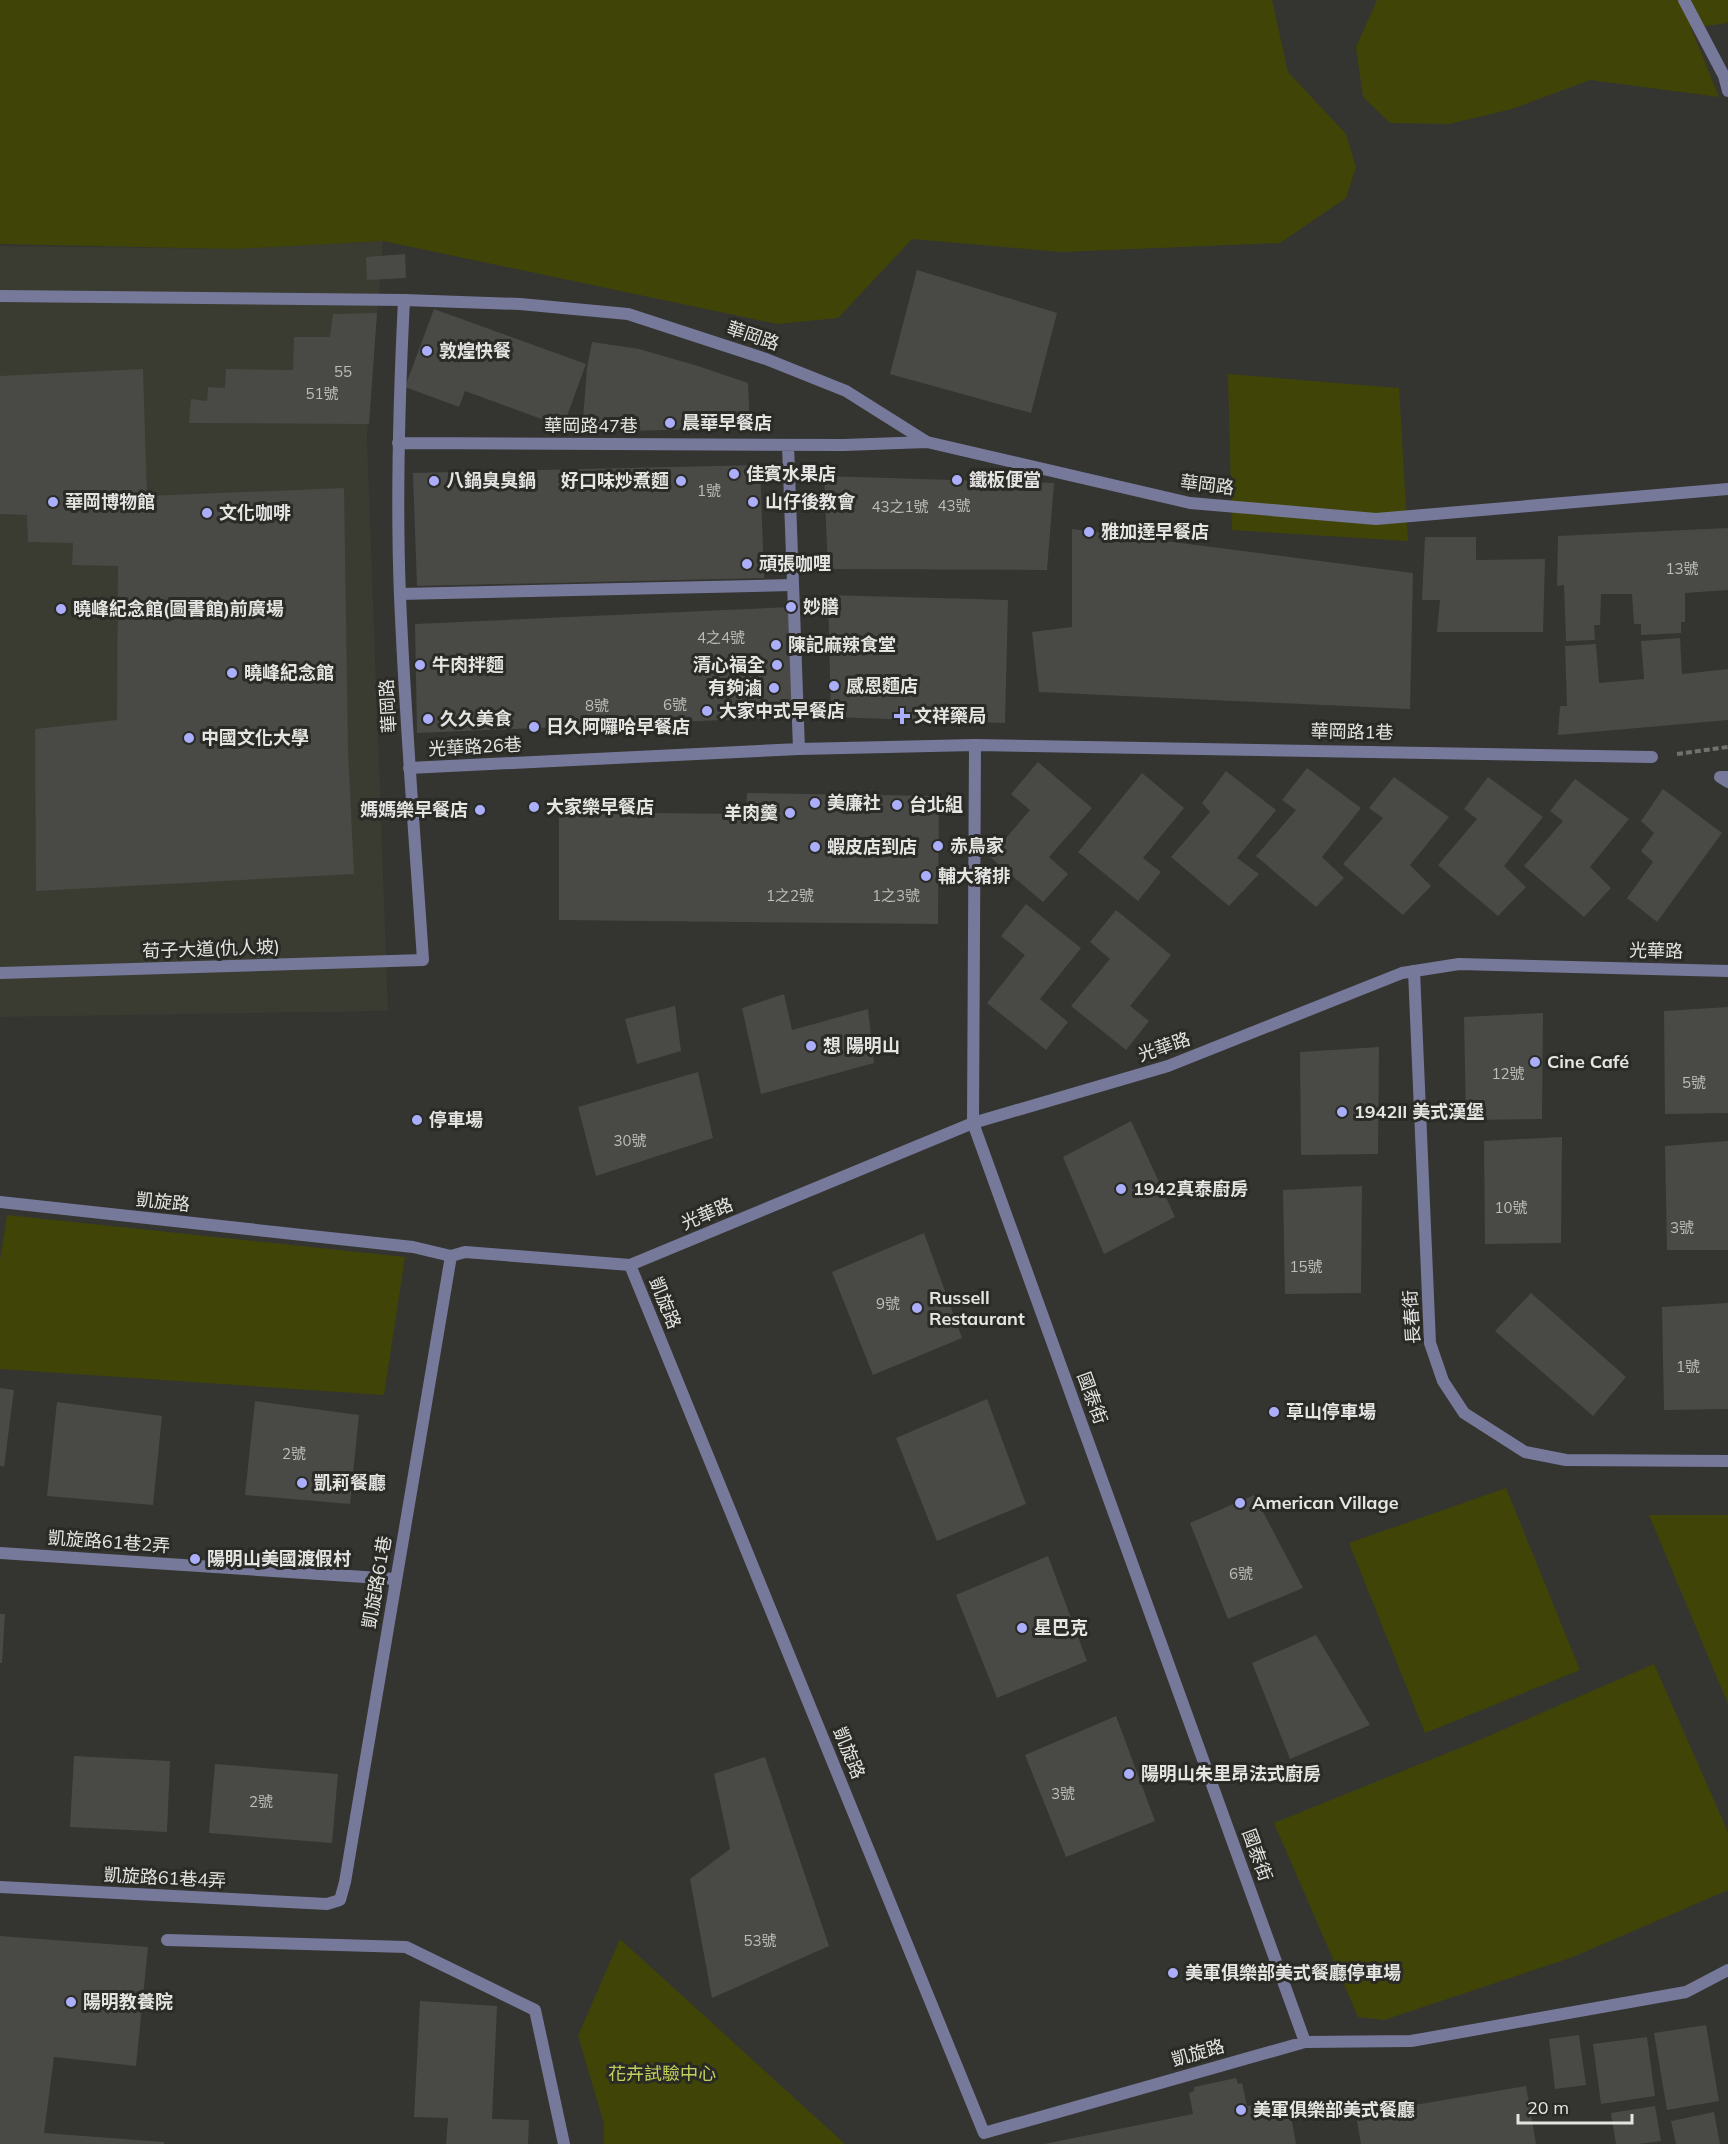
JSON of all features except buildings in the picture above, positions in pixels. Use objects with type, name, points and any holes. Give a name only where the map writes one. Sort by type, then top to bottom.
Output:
[{"type":"street","points":[[1684,0],[1724,76],[1728,91]]},
{"type":"street","points":[[0,296],[404,300]]},
{"type":"street","name":"華岡路","points":[[423,960],[400,594],[398,443],[404,300],[520,304],[628,314],[766,359],[846,391],[927,442],[1190,503],[1376,519],[1728,489]]},
{"type":"street","name":"華岡路47巷","points":[[398,443],[844,445],[927,442]]},
{"type":"street","points":[[788,445],[799,750]]},
{"type":"street","points":[[400,594],[792,585]]},
{"type":"street","name":"光華路26巷","points":[[410,768],[799,750],[975,745]]},
{"type":"street","name":"華岡路1巷","points":[[975,745],[1652,757]]},
{"type":"street","name":"國泰街","points":[[975,745],[973,1123],[1305,2042]]},
{"type":"street","points":[[1728,777],[1720,777],[1728,782]]},
{"type":"street","name":"荀子大道(仇人坡)","points":[[0,973],[423,960]]},
{"type":"street","name":"光華路","points":[[630,1265],[973,1123],[1168,1066],[1402,973],[1459,964],[1728,971]]},
{"type":"street","name":"長春街","points":[[1414,971],[1430,1343],[1443,1381],[1464,1413],[1525,1452],[1566,1460],[1728,1461]]},
{"type":"street","name":"凱旋路","points":[[0,1202],[413,1247],[451,1256],[465,1251],[630,1265],[984,2133],[1305,2042],[1411,2041],[1686,1992],[1728,1970]]},
{"type":"street","name":"凱旋路61巷","points":[[327,1904],[340,1900],[345,1882],[451,1256]]},
{"type":"street","name":"凱旋路61巷2弄","points":[[0,1553],[395,1580]]},
{"type":"street","name":"凱旋路61巷4弄","points":[[0,1887],[327,1904]]},
{"type":"street","points":[[167,1940],[406,1947],[535,2010],[564,2144]]},
{"type":"path","points":[[1652,757],[1728,747]]},
{"type":"shaded area","name":"中國文化大學","points":[[383,241],[367,437],[388,1011],[0,1017],[0,246],[233,249]]},
{"type":"green space","points":[[0,0],[1272,0],[1288,72],[1346,134],[1356,167],[1346,198],[1280,243],[1062,252],[912,239],[838,318],[777,324],[383,241],[233,249],[0,244]]},
{"type":"green space","points":[[1377,0],[1728,0],[1728,23],[1691,28],[1719,97],[1590,80],[1512,109],[1449,124],[1390,123],[1363,97],[1356,47]]},
{"type":"green space","points":[[1228,374],[1399,388],[1408,541],[1232,530]]},
{"type":"green space","points":[[7,1215],[405,1257],[384,1395],[0,1369],[0,1260]]},
{"type":"green space","points":[[1506,1488],[1580,1670],[1425,1733],[1349,1543]]},
{"type":"green space","points":[[1649,1515],[1728,1515],[1728,1704]]},
{"type":"green space","points":[[1654,1664],[1728,1832],[1728,1890],[1573,1957],[1384,2020],[1358,2017],[1274,1823],[1477,1741]]},
{"type":"green space","name":"花卉試驗中心","points":[[620,1939],[845,2144],[604,2144],[604,2124],[578,2036]]},
{"type":"place","name":"敦煌快餐","points":[[427,351]]},
{"type":"place","name":"晨華早餐店","points":[[670,423]]},
{"type":"place","name":"佳賓水果店","points":[[734,474]]},
{"type":"place","name":"鐵板便當","points":[[957,480]]},
{"type":"place","name":"八鍋臭臭鍋","points":[[434,481]]},
{"type":"place","name":"好口味炒煮麵","points":[[681,481]]},
{"type":"place","name":"華岡博物館","points":[[53,502]]},
{"type":"place","name":"山仔後教會","points":[[753,502]]},
{"type":"place","name":"文化咖啡","points":[[207,513]]},
{"type":"place","name":"雅加達早餐店","points":[[1089,532]]},
{"type":"place","name":"頑張咖哩","points":[[747,564]]},
{"type":"place","name":"妙膳","points":[[791,607]]},
{"type":"place","name":"曉峰紀念館(圖書館)前廣場","points":[[61,609]]},
{"type":"place","name":"陳記麻辣食堂","points":[[776,645]]},
{"type":"place","name":"牛肉拌麵","points":[[420,665]]},
{"type":"place","name":"清心福全","points":[[777,665]]},
{"type":"place","name":"曉峰紀念館","points":[[232,673]]},
{"type":"place","name":"感恩麵店","points":[[834,686]]},
{"type":"place","name":"有夠滷","points":[[774,688]]},
{"type":"place","name":"大家中式早餐店","points":[[707,711]]},
{"type":"place","name":"文祥藥局","points":[[902,716]]},
{"type":"place","name":"久久美食","points":[[428,719]]},
{"type":"place","name":"日久阿囉哈早餐店","points":[[534,727]]},
{"type":"place","name":"中國文化大學","points":[[189,738]]},
{"type":"place","name":"美廉社","points":[[815,803]]},
{"type":"place","name":"台北組","points":[[897,805]]},
{"type":"place","name":"大家樂早餐店","points":[[534,807]]},
{"type":"place","name":"媽媽樂早餐店","points":[[480,810]]},
{"type":"place","name":"羊肉羹","points":[[790,813]]},
{"type":"place","name":"赤鳥家","points":[[938,846]]},
{"type":"place","name":"蝦皮店到店","points":[[815,847]]},
{"type":"place","name":"輔大豬排","points":[[926,876]]},
{"type":"place","name":"想 陽明山","points":[[811,1046]]},
{"type":"place","name":"Cine Café","points":[[1535,1062]]},
{"type":"place","name":"1942II 美式漢堡","points":[[1342,1112]]},
{"type":"place","name":"停車場","points":[[417,1120]]},
{"type":"place","name":"1942真泰廚房","points":[[1121,1189]]},
{"type":"place","name":"Russell Restaurant","points":[[917,1308]]},
{"type":"place","name":"草山停車場","points":[[1274,1412]]},
{"type":"place","name":"凱莉餐廳","points":[[302,1483]]},
{"type":"place","name":"American Village","points":[[1240,1503]]},
{"type":"place","name":"陽明山美國渡假村","points":[[195,1559]]},
{"type":"place","name":"星巴克","points":[[1022,1628]]},
{"type":"place","name":"陽明山朱里昂法式廚房","points":[[1129,1774]]},
{"type":"place","name":"美軍俱樂部美式餐廳停車場","points":[[1173,1973]]},
{"type":"place","name":"陽明教養院","points":[[71,2002]]},
{"type":"place","name":"美軍俱樂部美式餐廳","points":[[1241,2110]]}]
